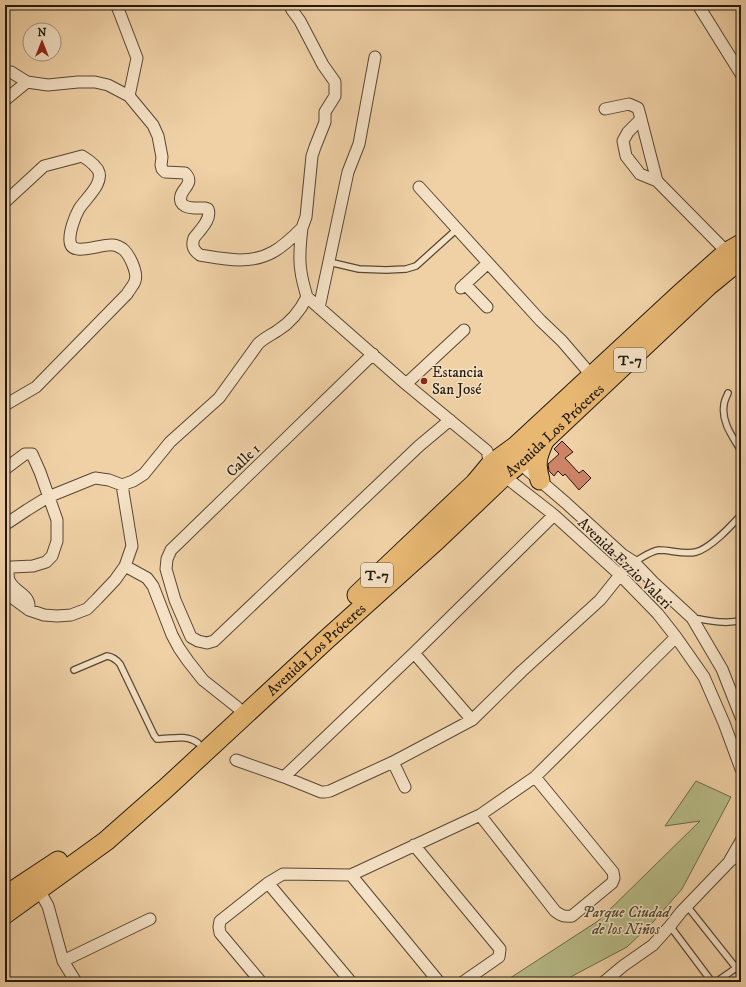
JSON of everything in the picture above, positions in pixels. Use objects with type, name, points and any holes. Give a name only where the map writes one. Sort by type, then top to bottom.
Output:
[{"type":"highway","name":"Avenida Los Próceres","points":[[514,458],[516,446],[680,294],[736,252]]},
{"type":"highway","name":"Avenida Los Próceres","points":[[5,896],[82,844],[140,796],[344,607],[494,464],[514,458],[545,439],[708,286],[736,252]]},
{"type":"highway","points":[[540,480],[536,465],[545,439]]},
{"type":"highway","name":"Avenida Los Próceres","points":[[5,914],[106,841],[165,789],[327,639],[437,540],[494,464]]},
{"type":"street","points":[[115,5],[117,6],[137,58],[129,96]]},
{"type":"street","points":[[6,524],[48,497],[95,478],[109,480],[122,485],[133,481],[144,474],[170,442],[219,398],[258,344],[293,319],[303,306],[307,297],[302,282],[300,253],[302,228],[306,217],[312,156],[326,122],[325,112],[335,96],[336,90],[335,82],[323,66],[290,5]]},
{"type":"street","points":[[698,5],[741,74]]},
{"type":"street","points":[[319,308],[348,172],[359,144],[375,57]]},
{"type":"street","points":[[5,73],[11,72],[27,82],[48,85],[95,82],[108,85],[129,96],[153,125],[158,136],[162,157],[162,169],[165,172],[185,173],[190,179],[182,193],[182,204],[185,206],[208,209],[209,218],[192,242],[193,248],[200,255],[234,260],[262,257],[273,252],[302,228]]},
{"type":"street","points":[[5,100],[27,82]]},
{"type":"street","points":[[605,110],[629,104],[638,108],[657,181]]},
{"type":"street","points":[[641,119],[628,132],[623,141],[626,156],[640,174],[657,181],[736,252]]},
{"type":"street","points":[[5,202],[44,166],[82,156],[89,159],[98,170],[100,178],[95,189],[79,209],[72,225],[70,241],[72,246],[75,249],[86,249],[102,245],[114,245],[124,250],[132,262],[136,272],[135,280],[127,294],[36,387],[6,402]]},
{"type":"street","points":[[419,186],[540,320],[562,341],[592,376]]},
{"type":"street","points":[[487,307],[463,286],[488,263]]},
{"type":"street","name":"Avenida Ezzio Valeri","points":[[307,297],[406,384],[450,420],[494,464],[620,575],[658,614],[704,678],[724,723],[741,769]]},
{"type":"street","points":[[406,384],[464,330]]},
{"type":"street","name":"Calle 1","points":[[373,354],[171,550],[167,558],[166,569],[175,600],[191,637],[198,641],[207,643],[214,641],[419,446],[450,420]]},
{"type":"street","points":[[5,469],[24,454],[32,454],[40,472],[56,520],[57,541],[52,556],[46,562],[33,566],[12,567],[8,570],[9,580],[14,588],[28,600],[30,604],[29,610]]},
{"type":"street","name":"Avenida Ezzio Valeri","points":[[514,458],[566,502],[624,555],[634,562],[692,618],[722,669],[741,717]]},
{"type":"street","points":[[5,596],[10,596],[29,610],[44,615],[57,616],[71,615],[87,609],[97,600],[125,566],[132,546],[122,485]]},
{"type":"street","points":[[284,777],[554,516]]},
{"type":"street","points":[[236,760],[321,792],[330,791],[393,762],[472,720],[522,671],[600,600],[620,575],[634,562]]},
{"type":"street","points":[[125,566],[147,578],[153,586],[172,635],[179,648],[203,680],[236,707]]},
{"type":"street","points":[[260,982],[220,933],[220,921],[268,882],[283,874],[351,875],[480,815],[535,777],[676,637]]},
{"type":"street","points":[[414,653],[472,720]]},
{"type":"street","points":[[393,762],[405,787]]},
{"type":"street","points":[[480,815],[555,911],[565,917],[572,916],[612,883],[614,878],[613,872],[535,777]]},
{"type":"street","points":[[730,861],[741,841]]},
{"type":"street","points":[[414,845],[500,949],[500,957],[463,982]]},
{"type":"street","points":[[604,982],[623,966],[653,945],[681,912],[730,861],[741,853]]},
{"type":"street","points":[[351,875],[439,982]]},
{"type":"street","points":[[268,882],[351,982]]},
{"type":"street","points":[[39,890],[48,906],[63,961],[76,982]]},
{"type":"street","points":[[63,961],[150,919]]},
{"type":"lane","points":[[329,262],[359,269],[406,269],[416,266],[457,229]]},
{"type":"lane","points":[[728,392],[724,405],[724,418],[741,452]]},
{"type":"lane","points":[[634,562],[651,552],[658,550],[688,553],[702,550],[712,543],[741,515]]},
{"type":"lane","points":[[692,618],[722,622],[736,622],[741,620]]},
{"type":"lane","points":[[74,670],[107,656],[116,659],[120,664],[157,739],[188,738],[193,739],[198,743]]},
{"type":"lane","points":[[687,906],[741,974]]},
{"type":"lane","points":[[670,926],[712,982]]},
{"type":"lane","points":[[716,982],[736,968]]},
{"type":"green space","name":"Parque Ciudad de los Niños","points":[[696,781],[731,797],[682,889],[653,922],[627,947],[561,982],[504,982],[598,921],[700,821],[665,826]]},
{"type":"building","points":[[562,441],[573,452],[565,458],[579,473],[583,470],[591,478],[579,490],[565,474],[563,476],[558,471],[554,476],[549,471],[548,464],[559,454],[554,449]]},
{"type":"place","name":"Estancia San José","points":[[424,381]]}]
